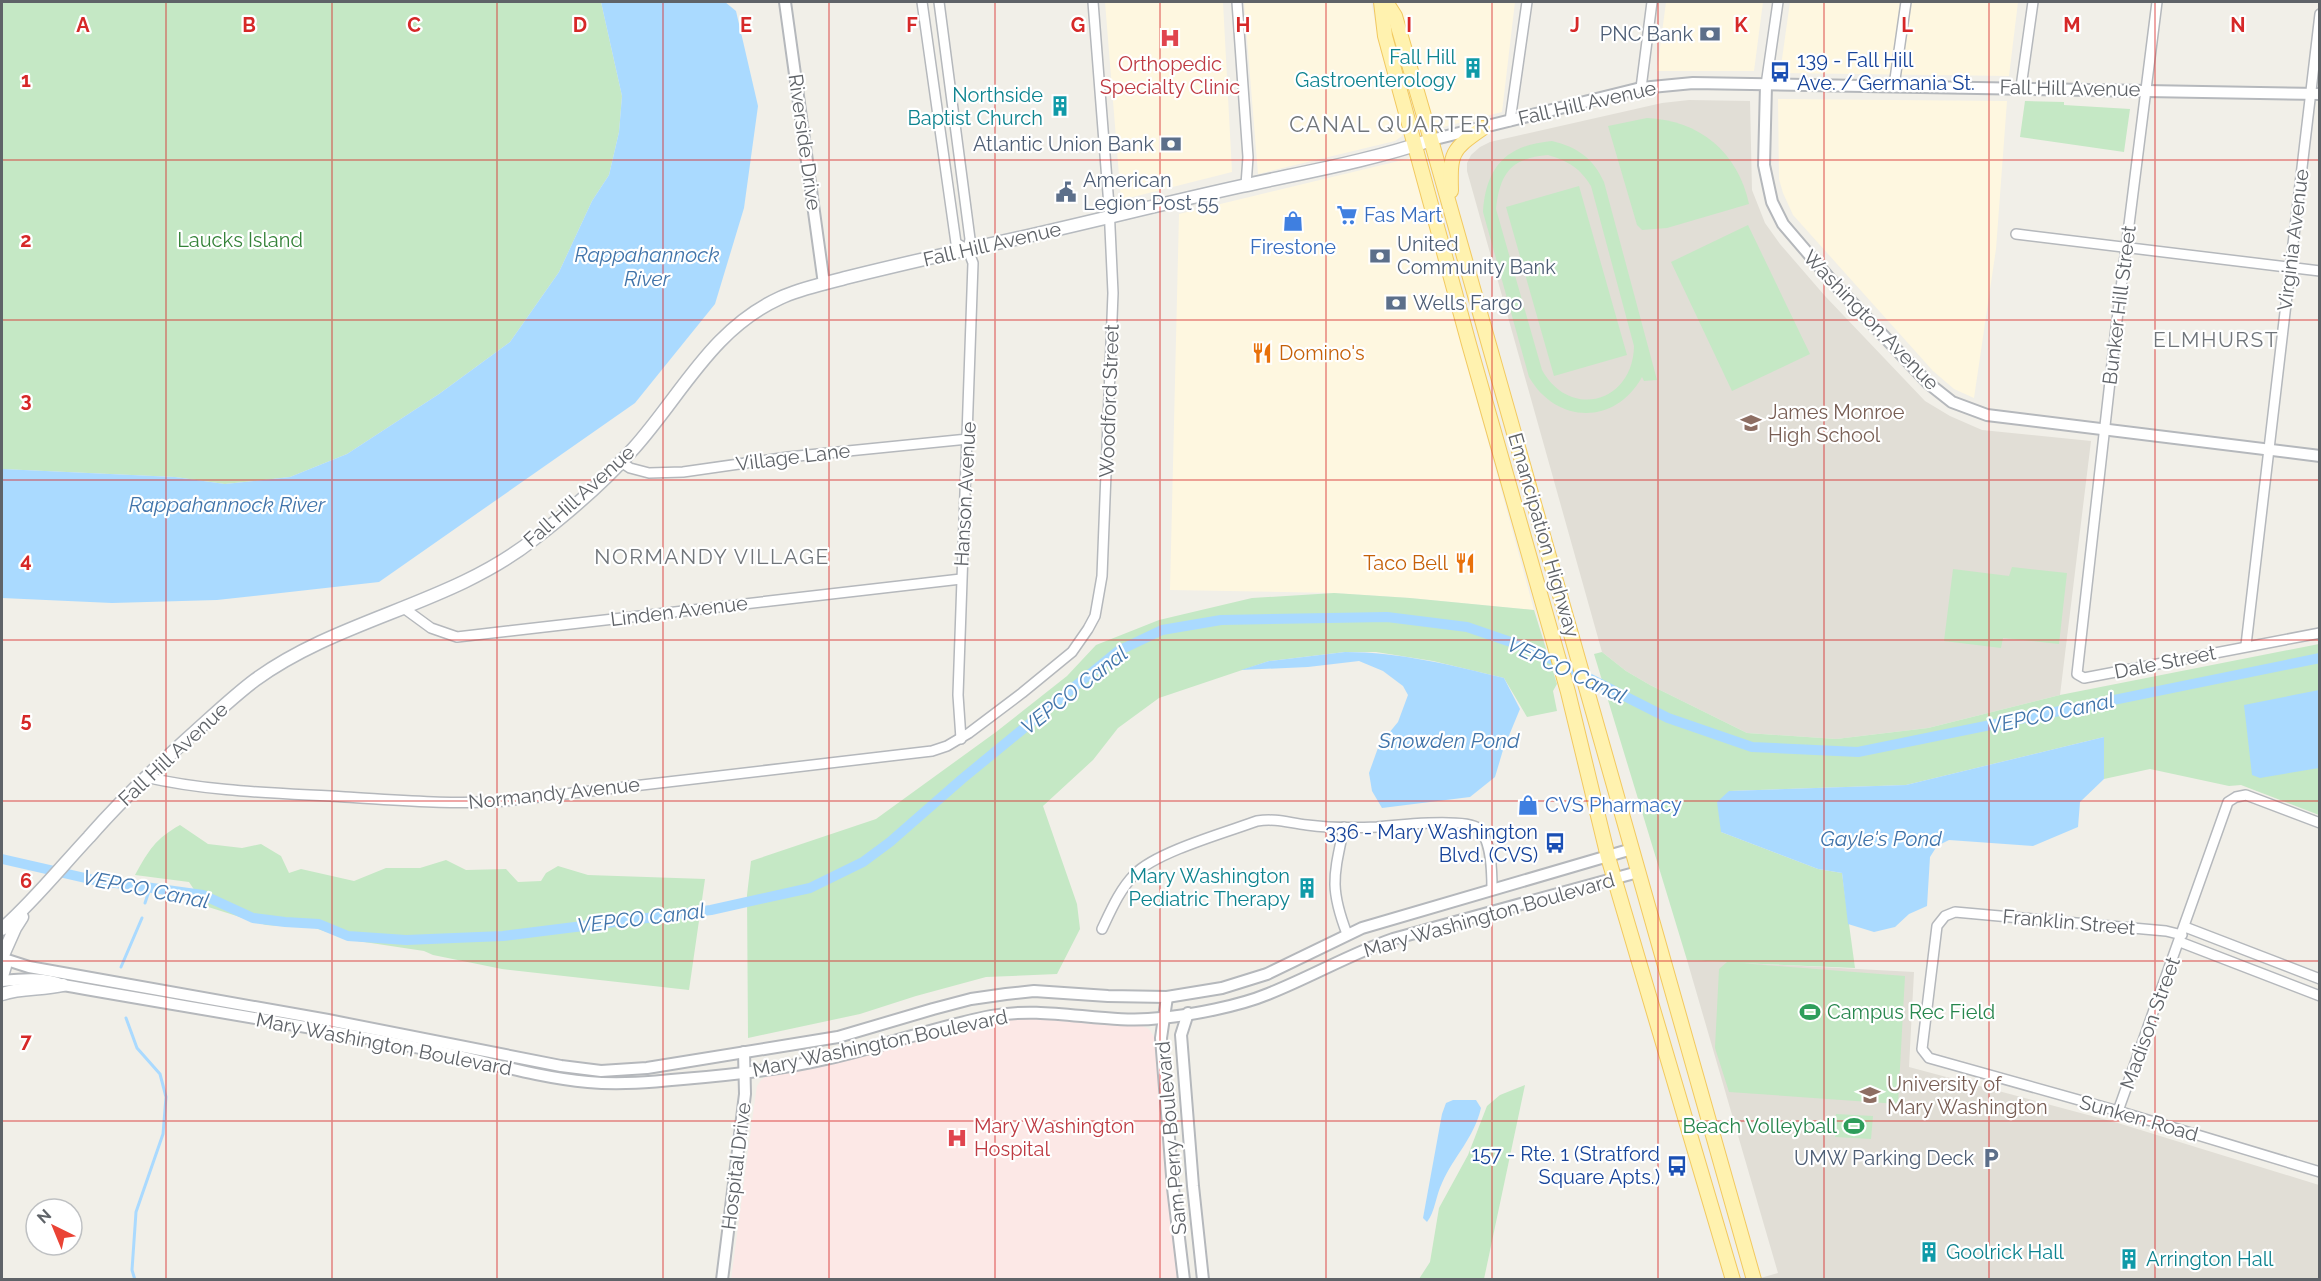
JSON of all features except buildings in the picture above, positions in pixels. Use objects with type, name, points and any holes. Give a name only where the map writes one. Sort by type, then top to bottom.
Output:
[{"type":"main road","name":"Emancipation Highway","points":[[1381,2],[1385,36],[1469,344],[1551,627],[1608,857],[1733,1280]]},
{"type":"main road","name":"Emancipation Highway","points":[[1386,2],[1395,16],[1431,140],[1593,705],[1754,1280]]},
{"type":"main road","points":[[1451,211],[1450,169],[1453,154],[1461,143],[1483,128]]},
{"type":"main road","name":"Fall Hill Avenue","points":[[2,929],[30,904],[145,777],[237,695],[284,661],[328,639],[405,609],[501,563],[559,519],[621,462],[652,427],[696,367],[725,334],[759,308],[785,296],[824,284],[1246,185],[1344,165],[1431,140]]},
{"type":"main road","name":"Fall Hill Avenue","points":[[2,976],[6,944],[30,904]]},
{"type":"main road","points":[[2,994],[33,987],[52,988],[63,985]]},
{"type":"street","name":"Riverside Drive","points":[[785,2],[824,284]]},
{"type":"street","name":"Hanson Avenue","points":[[922,2],[956,243],[968,250]]},
{"type":"street","name":"Hanson Avenue","points":[[939,2],[970,239],[968,250],[973,262],[958,695],[961,739]]},
{"type":"street","name":"Woodford Street","points":[[961,739],[1023,693],[1072,651],[1088,629],[1098,604],[1104,559],[1113,293],[1093,2]]},
{"type":"street","points":[[1237,2],[1248,157],[1246,185]]},
{"type":"street","points":[[1510,121],[1527,2]]},
{"type":"street","points":[[1641,88],[1652,2]]},
{"type":"street","points":[[1766,86],[1778,2]]},
{"type":"street","points":[[1894,86],[1906,2]]},
{"type":"street","points":[[2021,87],[2033,2]]},
{"type":"street","name":"Bunker Hill Street","points":[[2084,608],[2157,2]]},
{"type":"street","name":"Virginia Avenue","points":[[2246,645],[2290,267],[2315,94],[2319,14]]},
{"type":"street","name":"Fall Hill Avenue","points":[[1431,140],[1641,88],[1693,82],[1766,86],[2021,87],[2315,94]]},
{"type":"street","name":"Washington Avenue","points":[[1766,86],[1764,165],[1772,202],[1783,224],[1830,279],[1928,383],[1952,402],[1987,416],[2319,456]]},
{"type":"street","points":[[2016,234],[2319,270]]},
{"type":"street","name":"Village Lane","points":[[621,462],[630,468],[649,472],[683,472],[765,460],[968,439]]},
{"type":"street","name":"Linden Avenue","points":[[405,609],[431,628],[457,637],[961,579]]},
{"type":"street","name":"Dale Street","points":[[2084,608],[2077,671],[2080,677],[2084,678],[2246,645],[2319,633]]},
{"type":"street","name":"Normandy Avenue","points":[[145,777],[210,788],[467,804],[932,751],[961,739]]},
{"type":"street","name":"Madison Street","points":[[2118,1111],[2183,935],[2226,807],[2233,798],[2246,795],[2319,823]]},
{"type":"street","points":[[1102,929],[1125,887],[1136,873],[1164,856],[1264,820],[1283,819],[1305,825],[1344,827],[1422,823],[1473,826],[1483,834],[1491,861],[1492,890]]},
{"type":"street","points":[[1344,827],[1334,878],[1337,908],[1347,934]]},
{"type":"street","name":"Mary Washington Boulevard","points":[[3,955],[29,968],[328,1020],[561,1066],[601,1071],[647,1068],[838,1037],[933,1009],[1006,994],[1034,991],[1167,997],[1222,988],[1268,974],[1347,934],[1400,916],[1632,849]]},
{"type":"street","name":"Mary Washington Boulevard","points":[[2,981],[24,979],[54,981],[63,985],[406,1045],[572,1080],[617,1083],[746,1073],[823,1060],[1000,1014],[1031,1012],[1097,1018],[1163,1018],[1188,1013],[1263,996],[1364,949],[1393,939],[1638,872]]},
{"type":"street","name":"Franklin Street","points":[[1925,1054],[1922,1044],[1936,926],[1944,916],[1955,912],[2166,931],[2319,979]]},
{"type":"street","name":"Franklin Street","points":[[2183,935],[2319,996]]},
{"type":"street","name":"Sam Perry Boulevard","points":[[1167,997],[1161,1038],[1173,1188],[1184,1280]]},
{"type":"street","name":"Sam Perry Boulevard","points":[[1188,1013],[1181,1035],[1203,1280]]},
{"type":"street","name":"Hospital Drive","points":[[722,1280],[746,1073],[744,1052]]},
{"type":"street","name":"Sunken Road","points":[[1925,1054],[1929,1058],[2118,1111],[2319,1172]]},
{"type":"shaded area","points":[[1105,2],[1223,2],[1232,172],[1121,200]]},
{"type":"shaded area","points":[[1244,2],[1371,2],[1381,51],[1403,130],[1402,136],[1395,141],[1258,174]]},
{"type":"shaded area","points":[[1394,2],[1515,2],[1502,112],[1443,127],[1434,123],[1409,40]]},
{"type":"shaded area","points":[[1666,2],[1763,2],[1754,71],[1657,71]]},
{"type":"shaded area","points":[[1790,2],[2018,2],[2009,76],[1780,73]]},
{"type":"shaded area","points":[[1778,99],[2007,101],[1996,249],[1974,398],[1954,389],[1933,371],[1793,215],[1779,179]]},
{"type":"shaded area","name":"James Monroe High School","points":[[1689,100],[1750,101],[1752,190],[1765,223],[1825,296],[1925,401],[1950,416],[1982,430],[2091,441],[2060,695],[1928,728],[1836,739],[1747,733],[1650,685],[1626,671],[1602,652],[1467,171],[1467,163],[1471,155],[1490,142],[1662,103]]},
{"type":"shaded area","points":[[1411,158],[1534,610],[1334,593],[1170,590],[1179,214]]},
{"type":"shaded area","name":"University of Mary Washington","points":[[1687,960],[1914,972],[1909,1067],[2118,1123],[2319,1185],[2319,1279],[1757,1279],[1778,1273]]},
{"type":"shaded area","name":"Mary Washington Hospital","points":[[1025,1017],[1092,1024],[1142,1026],[1149,1029],[1154,1037],[1177,1279],[731,1280],[755,1099],[757,1086],[761,1080],[772,1073],[966,1026]]},
{"type":"green space","name":"Laucks Island","points":[[2,2],[601,2],[622,96],[619,132],[609,175],[592,201],[559,272],[510,342],[439,394],[347,454],[290,477],[225,484],[175,477],[2,469]]},
{"type":"green space","points":[[2025,101],[2064,102],[2064,105],[2130,109],[2124,152],[2020,137]]},
{"type":"green space","points":[[1647,118],[1683,125],[1713,142],[1726,154],[1736,169],[1744,185],[1749,204],[1667,228],[1642,230],[1637,225],[1608,126]]},
{"type":"green space","points":[[1552,141],[1577,150],[1595,166],[1600,174],[1657,380],[1644,381],[1642,377],[1631,393],[1617,404],[1602,411],[1586,413],[1570,411],[1554,404],[1540,393],[1529,377],[1483,212],[1485,196],[1494,170],[1511,153],[1536,143]],"holes":[[[1548,155],[1578,170],[1591,186],[1634,346],[1631,365],[1623,381],[1612,392],[1598,398],[1583,399],[1568,395],[1554,386],[1542,370],[1496,209],[1504,177],[1516,164],[1535,157]]]},
{"type":"green space","points":[[1579,186],[1627,355],[1554,376],[1506,207]]},
{"type":"green space","points":[[1748,225],[1810,354],[1732,391],[1671,262]]},
{"type":"green space","points":[[2012,567],[2067,573],[2059,644],[2003,638],[2001,648],[1944,641],[1953,569],[2009,576]]},
{"type":"green space","points":[[1334,593],[1534,610],[1557,684],[1553,691],[1557,711],[1527,717],[1504,678],[1433,661],[1376,652],[1345,652],[1269,661],[1159,698],[1118,728],[1093,760],[1043,806],[1077,904],[1080,929],[1057,974],[986,977],[860,1014],[748,1038],[747,895],[751,861],[876,819],[996,732],[1067,676],[1096,645],[1159,620],[1252,598]]},
{"type":"green space","points":[[2319,644],[2319,815],[2241,785],[2229,786],[2150,769],[2104,779],[2104,737],[1906,785],[1729,791],[1721,832],[1818,869],[1842,873],[1855,968],[1739,963],[1905,976],[1898,1104],[1729,1092],[1715,1048],[1719,969],[1727,962],[1687,960],[1594,654],[1602,652],[1626,671],[1650,685],[1747,733],[1836,739],[1928,728],[2060,695]]},
{"type":"green space","points":[[180,825],[208,844],[242,848],[261,844],[281,856],[289,873],[301,869],[354,881],[386,868],[420,868],[446,860],[466,870],[506,869],[518,882],[541,881],[546,873],[558,866],[588,875],[705,879],[689,990],[502,969],[433,955],[424,951],[351,940],[315,928],[266,925],[205,906],[189,882],[135,875],[153,846],[164,835]]},
{"type":"green space","points":[[1525,1085],[1484,1279],[1419,1279],[1430,1262],[1439,1208],[1468,1155],[1487,1106],[1500,1095]]},
{"type":"green space","name":"Beach Volleyball","points":[[1836,1114],[1873,1116],[1871,1139],[1835,1137]]},
{"type":"water","name":"Rappahannock River","points":[[601,2],[725,2],[736,11],[758,106],[744,208],[715,304],[635,403],[379,582],[217,600],[112,603],[2,598],[2,469],[175,477],[225,484],[290,477],[347,454],[439,394],[510,342],[559,272],[592,201],[609,175],[619,132],[622,96]]},
{"type":"water","name":"Snowden Pond","points":[[1345,652],[1406,657],[1504,678],[1520,709],[1503,750],[1495,777],[1470,797],[1382,808],[1372,791],[1369,773],[1379,745],[1398,722],[1408,695],[1403,686],[1383,671],[1359,661],[1308,667],[1241,670],[1269,661]]},
{"type":"water","points":[[2319,690],[2319,768],[2260,778],[2252,775],[2244,705]]},
{"type":"water","name":"Gayle's Pond","points":[[2104,737],[2104,779],[2080,802],[2078,827],[2033,846],[1949,840],[1937,846],[1930,857],[1927,906],[1909,914],[1895,927],[1874,932],[1848,924],[1842,873],[1818,869],[1721,832],[1717,802],[1729,791],[1906,785]]},
{"type":"water","points":[[1453,1100],[1476,1100],[1481,1108],[1474,1129],[1442,1183],[1427,1222],[1423,1218],[1442,1114],[1446,1103]]},
{"type":"waterway","name":"VEPCO Canal","points":[[2,859],[94,880],[203,895],[253,918],[319,924],[348,936],[406,940],[503,936],[711,910],[810,888],[863,862],[890,842],[962,779],[1118,651],[1162,630],[1221,620],[1387,617],[1467,627],[1531,649],[1668,718],[1752,747],[1858,752],[2320,658]]},
{"type":"waterway","points":[[145,903],[150,888]]},
{"type":"waterway","points":[[121,967],[142,918]]},
{"type":"waterway","points":[[126,1018],[137,1048],[160,1074],[166,1097],[163,1134],[136,1212],[132,1270],[135,1280]]},
{"type":"place","name":"PNC Bank","points":[[1710,34]]},
{"type":"place","name":"Orthopedic Specialty Clinic","points":[[1170,38]]},
{"type":"place","name":"Fall Hill Gastroenterology","points":[[1473,68]]},
{"type":"place","name":"139 - Fall Hill Ave. / Germania St.","points":[[1780,72]]},
{"type":"place","name":"Northside Baptist Church","points":[[1060,106]]},
{"type":"place","name":"Atlantic Union Bank","points":[[1171,144]]},
{"type":"place","name":"American Legion Post 55","points":[[1066,192]]},
{"type":"place","name":"Fas Mart","points":[[1347,215]]},
{"type":"place","name":"Firestone","points":[[1293,221]]},
{"type":"place","name":"United Community Bank","points":[[1380,256]]},
{"type":"place","name":"Wells Fargo","points":[[1396,303]]},
{"type":"place","name":"Domino's","points":[[1262,353]]},
{"type":"place","name":"James Monroe High School","points":[[1751,423]]},
{"type":"place","name":"Taco Bell","points":[[1465,563]]},
{"type":"place","name":"CVS Pharmacy","points":[[1528,805]]},
{"type":"place","name":"336 - Mary Washington Blvd. (CVS)","points":[[1555,843]]},
{"type":"place","name":"Mary Washington Pediatric Therapy","points":[[1307,888]]},
{"type":"place","name":"Campus Rec Field","points":[[1810,1012]]},
{"type":"place","name":"University of Mary Washington","points":[[1870,1095]]},
{"type":"place","name":"Beach Volleyball","points":[[1854,1126]]},
{"type":"place","name":"Mary Washington Hospital","points":[[957,1138]]},
{"type":"place","name":"UMW Parking Deck","points":[[1991,1158]]},
{"type":"place","name":"157 - Rte. 1 (Stratford Square Apts.)","points":[[1677,1166]]},
{"type":"place","name":"Goolrick Hall","points":[[1929,1252]]},
{"type":"place","name":"Arrington Hall","points":[[2129,1259]]},
{"type":"district","name":"CANAL QUARTER","points":[[1390,124]]},
{"type":"district","name":"ELMHURST","points":[[2216,339]]},
{"type":"district","name":"NORMANDY VILLAGE","points":[[712,556]]}]
